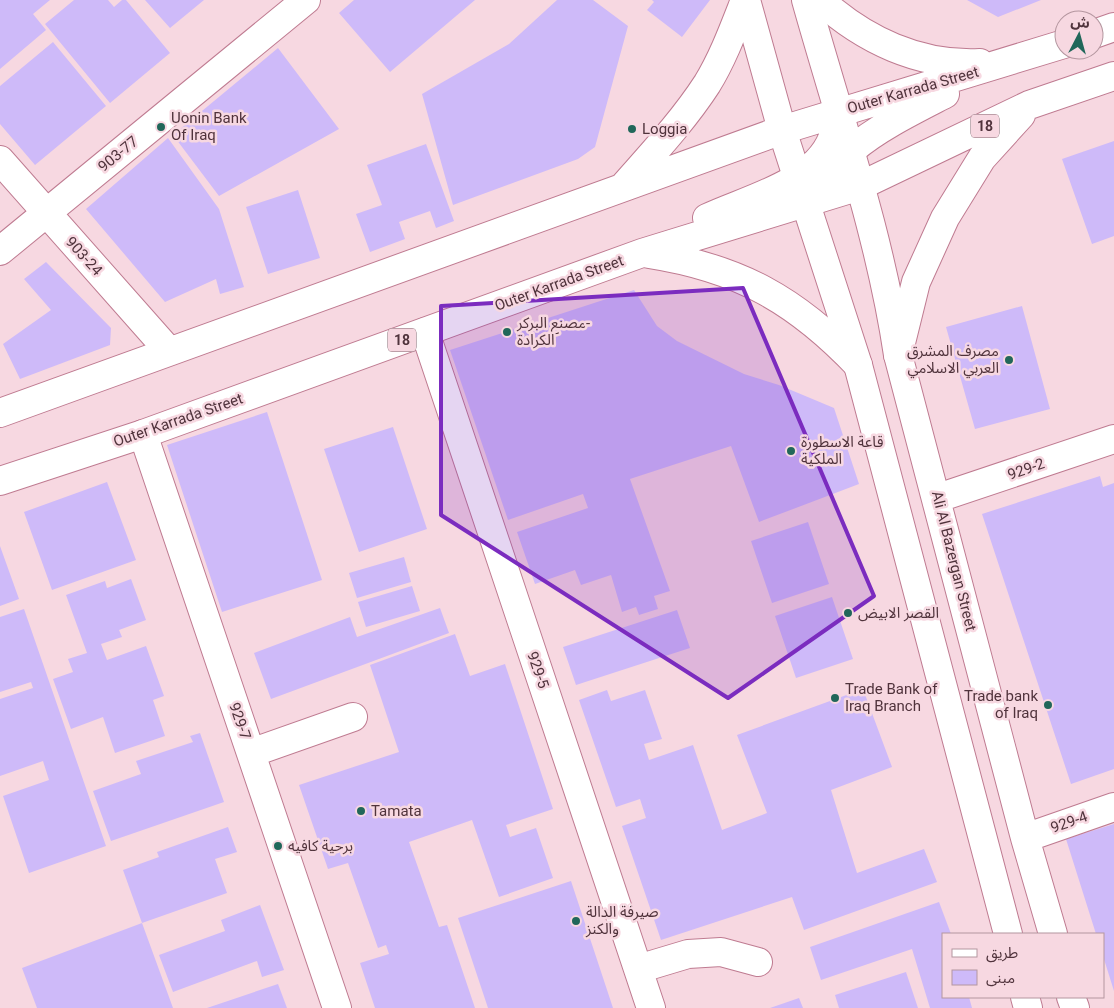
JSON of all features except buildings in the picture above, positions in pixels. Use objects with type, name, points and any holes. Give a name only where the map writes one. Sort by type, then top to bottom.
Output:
[{"type":"street","name":"903-77","points":[[0,251],[276,10],[306,0]]},
{"type":"street","points":[[746,0],[782,130],[858,366],[1008,933]]},
{"type":"street","points":[[621,189],[683,119],[708,82],[729,42],[746,0]]},
{"type":"street","name":"Ali Al Bazergan Street","points":[[806,0],[837,113],[860,186],[890,299],[898,355],[938,498],[1025,838],[1053,933]]},
{"type":"street","points":[[820,0],[870,38],[911,55],[955,64],[1011,61]]},
{"type":"street","name":"Outer Karrada Street","points":[[0,413],[782,130],[1054,47]]},
{"type":"street","points":[[801,191],[830,172],[850,152],[912,111],[1011,61]]},
{"type":"street","name":"18","points":[[801,191],[860,186],[1028,106],[1114,76]]},
{"type":"street","points":[[898,355],[916,282],[945,218],[982,158],[1028,106]]},
{"type":"street","points":[[801,191],[832,139],[837,113]]},
{"type":"street","name":"903-24","points":[[0,160],[169,351]]},
{"type":"street","name":"Outer Karrada Street","points":[[0,480],[143,434],[642,253],[709,217],[801,191]]},
{"type":"street","points":[[642,253],[707,266],[761,288],[797,309],[823,330],[858,366]]},
{"type":"street","name":"929-5","points":[[424,332],[651,1008]]},
{"type":"street","name":"929-7","points":[[143,434],[337,1008]]},
{"type":"street","name":"929-2","points":[[938,498],[1114,439]]},
{"type":"street","points":[[251,753],[354,717]]},
{"type":"street","name":"929-4","points":[[1025,838],[1114,807]]},
{"type":"street","points":[[638,969],[688,954],[721,952],[758,962]]},
{"type":"highlighted area","points":[[743,288],[874,596],[728,698],[441,515],[441,306]]},
{"type":"place","name":"Uonin Bank Of Iraq","points":[[161,127]]},
{"type":"place","name":"Loggia","points":[[632,129]]},
{"type":"place","name":"مصنع البركر- الكرادة","points":[[507,332]]},
{"type":"place","name":"مصرف المشرق العربي الاسلامي","points":[[1009,360]]},
{"type":"place","name":"قاعة الاسطورة الملكية","points":[[791,451]]},
{"type":"place","name":"القصر الابيض","points":[[848,613]]},
{"type":"place","name":"Trade Bank of Iraq Branch","points":[[835,698]]},
{"type":"place","name":"Trade bank of Iraq","points":[[1048,705]]},
{"type":"place","name":"Tamata","points":[[361,811]]},
{"type":"place","name":"برحية كافيه","points":[[278,846]]},
{"type":"place","name":"صيرفة الدالة والكنز","points":[[576,921]]}]
